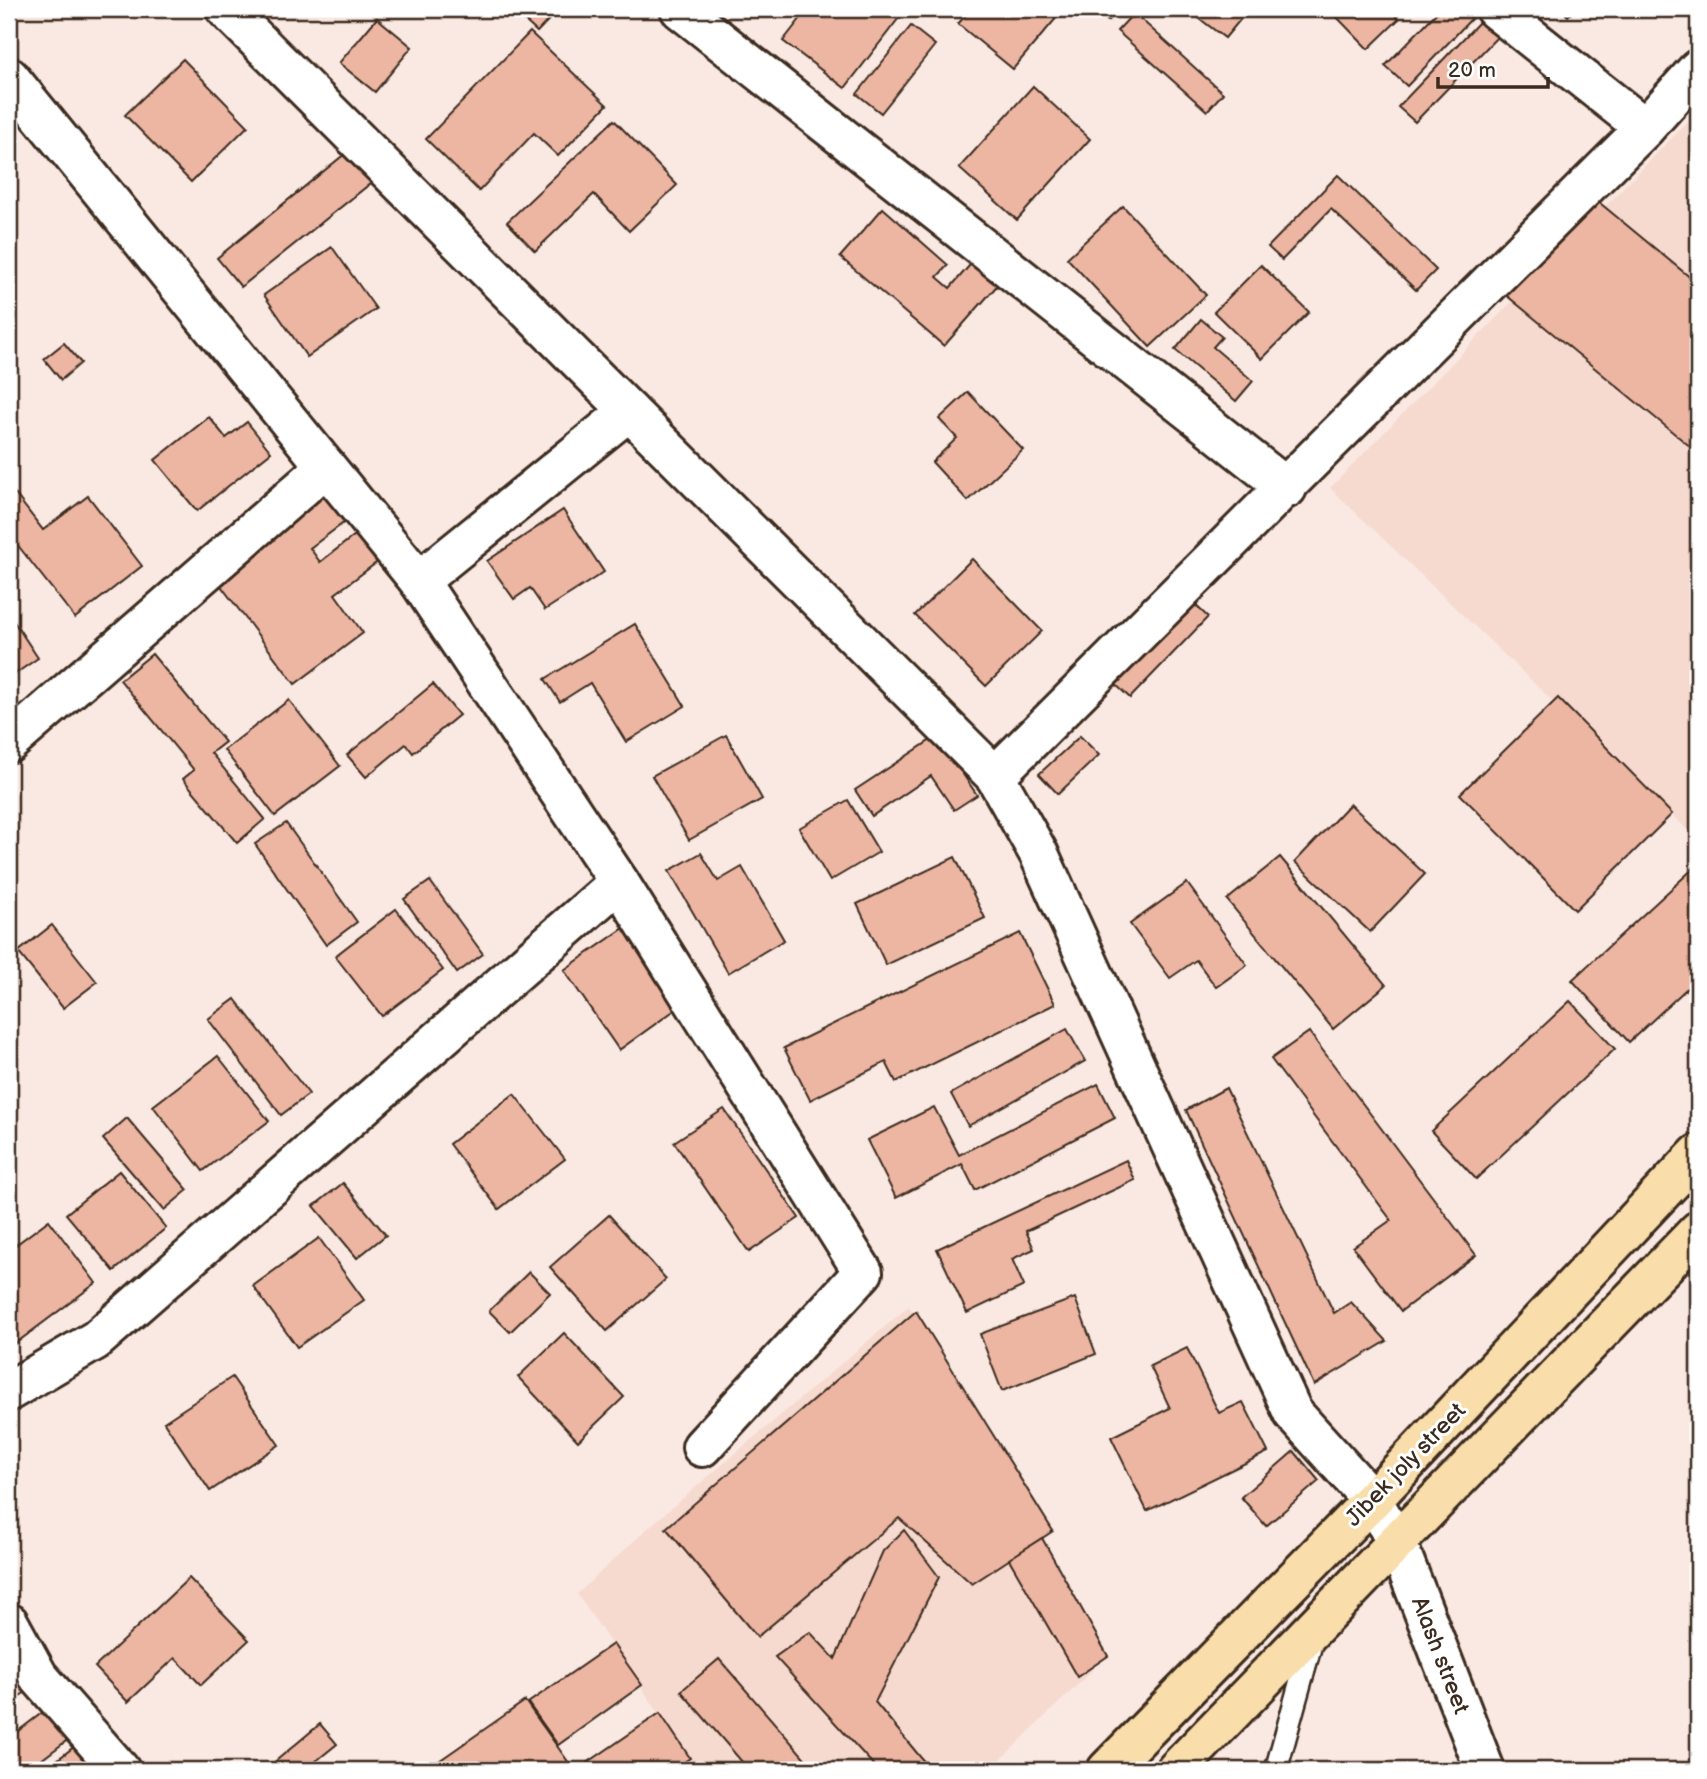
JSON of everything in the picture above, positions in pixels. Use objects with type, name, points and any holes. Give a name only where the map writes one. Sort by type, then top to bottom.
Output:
[{"type":"main road","name":"Jibek joly street","points":[[1107,1770],[1372,1500],[1698,1154]]},
{"type":"main road","name":"Jibek joly street","points":[[1176,1770],[1315,1630],[1396,1540],[1698,1231]]},
{"type":"street","name":"Alash street","points":[[226,9],[995,776],[1040,854],[1293,1413],[1372,1500],[1396,1540],[1485,1770]]},
{"type":"street","points":[[680,9],[1287,488]]},
{"type":"street","points":[[1495,9],[1644,128]]},
{"type":"street","points":[[995,776],[1287,488],[1644,128],[1698,69]]},
{"type":"street","points":[[9,77],[419,581],[619,883],[863,1272],[702,1447]]},
{"type":"street","points":[[419,581],[629,411]]},
{"type":"street","points":[[9,743],[326,467]]},
{"type":"street","points":[[9,1391],[96,1340],[619,883]]},
{"type":"street","points":[[9,1623],[38,1676],[120,1770]]},
{"type":"lane","points":[[1276,1770],[1315,1630]]},
{"type":"shaded area","points":[[1698,111],[1698,840],[1330,488]]},
{"type":"shaded area","points":[[909,1306],[1092,1671],[990,1770],[698,1770],[577,1594],[650,1526]]},
{"type":"building","points":[[512,9],[559,9],[537,32]]},
{"type":"building","points":[[808,9],[896,9],[891,15],[898,19],[845,88],[783,41]]},
{"type":"building","points":[[971,9],[1064,9],[1013,69],[958,24]]},
{"type":"building","points":[[1094,9],[1119,9],[1108,21]]},
{"type":"building","points":[[1187,9],[1249,9],[1225,38]]},
{"type":"building","points":[[1329,9],[1398,9],[1393,13],[1399,19],[1368,49]]},
{"type":"building","points":[[1440,9],[1462,9],[1472,18],[1407,86],[1385,66]]},
{"type":"building","points":[[1561,9],[1575,9],[1568,16]]},
{"type":"building","points":[[1134,13],[1223,93],[1207,111],[1117,31]]},
{"type":"building","points":[[377,18],[412,47],[375,92],[339,63]]},
{"type":"building","points":[[1482,19],[1499,35],[1415,122],[1398,107]]},
{"type":"building","points":[[911,26],[935,45],[881,113],[857,94]]},
{"type":"building","points":[[530,32],[607,105],[558,156],[534,133],[479,191],[426,139]]},
{"type":"building","points":[[183,59],[248,126],[191,182],[125,115]]},
{"type":"building","points":[[1033,86],[1090,139],[1017,220],[959,168]]},
{"type":"building","points":[[614,120],[677,185],[629,231],[594,194],[535,251],[507,222]]},
{"type":"building","points":[[346,153],[371,183],[241,287],[217,258]]},
{"type":"building","points":[[1338,175],[1436,270],[1416,290],[1331,209],[1282,260],[1268,247]]},
{"type":"building","points":[[1589,194],[1698,284],[1698,453],[1506,295]]},
{"type":"building","points":[[1123,206],[1206,295],[1150,347],[1067,258]]},
{"type":"building","points":[[883,208],[948,265],[937,277],[950,288],[976,258],[1002,280],[944,346],[840,257]]},
{"type":"building","points":[[332,247],[376,309],[307,357],[264,295]]},
{"type":"building","points":[[1261,265],[1309,312],[1262,359],[1214,312]]},
{"type":"building","points":[[1201,319],[1222,337],[1213,347],[1253,381],[1236,401],[1175,350]]},
{"type":"building","points":[[64,343],[81,363],[61,380],[44,359]]},
{"type":"building","points":[[968,392],[1023,450],[968,501],[932,462],[957,438],[939,419]]},
{"type":"building","points":[[209,417],[226,438],[247,422],[271,452],[197,511],[155,460]]},
{"type":"building","points":[[9,486],[43,530],[88,496],[142,566],[75,618],[9,534]]},
{"type":"building","points":[[323,491],[346,521],[310,548],[320,562],[363,529],[384,557],[335,594],[363,633],[295,684],[212,574]]},
{"type":"building","points":[[563,510],[604,572],[545,610],[530,588],[514,599],[487,561]]},
{"type":"building","points":[[972,559],[1042,631],[986,686],[915,615]]},
{"type":"building","points":[[1190,600],[1208,617],[1130,698],[1112,681]]},
{"type":"building","points":[[9,614],[38,658],[9,678]]},
{"type":"building","points":[[635,624],[685,706],[626,742],[590,683],[560,702],[545,679]]},
{"type":"building","points":[[152,654],[225,742],[211,753],[265,819],[237,843],[183,779],[194,770],[120,680]]},
{"type":"building","points":[[433,684],[459,715],[413,753],[406,744],[366,777],[347,755]]},
{"type":"building","points":[[1558,698],[1672,814],[1575,910],[1460,794]]},
{"type":"building","points":[[289,700],[340,766],[275,816],[224,750]]},
{"type":"building","points":[[726,735],[762,799],[689,840],[652,776]]},
{"type":"building","points":[[937,736],[977,795],[954,810],[931,776],[872,816],[855,790]]},
{"type":"building","points":[[1080,736],[1099,755],[1058,794],[1039,774]]},
{"type":"building","points":[[848,800],[879,852],[830,881],[799,828]]},
{"type":"building","points":[[1350,804],[1425,874],[1370,932],[1295,862]]},
{"type":"building","points":[[286,823],[357,922],[326,945],[255,844]]},
{"type":"building","points":[[701,853],[718,881],[742,867],[784,940],[728,973],[669,871]]},
{"type":"building","points":[[955,857],[985,918],[886,965],[857,904]]},
{"type":"building","points":[[1280,857],[1386,985],[1333,1029],[1227,900]]},
{"type":"building","points":[[1696,866],[1698,978],[1629,1042],[1572,980]]},
{"type":"building","points":[[430,881],[483,954],[457,973],[404,899]]},
{"type":"building","points":[[1187,883],[1247,965],[1216,987],[1196,960],[1170,978],[1130,924]]},
{"type":"building","points":[[396,909],[443,970],[382,1016],[335,956]]},
{"type":"building","points":[[52,925],[97,982],[63,1008],[18,952]]},
{"type":"building","points":[[624,928],[679,1007],[619,1050],[564,970]]},
{"type":"building","points":[[1020,933],[1055,1004],[896,1082],[886,1062],[810,1100],[784,1048]]},
{"type":"building","points":[[235,999],[309,1094],[281,1115],[208,1019]]},
{"type":"building","points":[[1570,1001],[1615,1049],[1476,1179],[1431,1131]]},
{"type":"building","points":[[1067,1029],[1085,1061],[968,1126],[951,1094]]},
{"type":"building","points":[[1309,1032],[1476,1255],[1401,1311],[1353,1247],[1391,1220],[1271,1059]]},
{"type":"building","points":[[218,1056],[269,1121],[203,1171],[153,1106]]},
{"type":"building","points":[[1098,1084],[1115,1118],[975,1190],[962,1164],[896,1198],[867,1140],[934,1107],[959,1155]]},
{"type":"building","points":[[1226,1088],[1334,1313],[1351,1302],[1387,1341],[1314,1385],[1186,1110]]},
{"type":"building","points":[[514,1094],[565,1159],[499,1209],[449,1144]]},
{"type":"building","points":[[724,1109],[799,1218],[749,1252],[674,1142]]},
{"type":"building","points":[[127,1118],[188,1190],[164,1210],[103,1139]]},
{"type":"building","points":[[1126,1160],[1135,1180],[1026,1231],[1034,1249],[1012,1259],[1024,1286],[967,1313],[937,1249]]},
{"type":"building","points":[[119,1171],[166,1228],[114,1271],[66,1214]]},
{"type":"building","points":[[343,1183],[386,1235],[357,1258],[314,1206]]},
{"type":"building","points":[[609,1215],[666,1279],[607,1331],[550,1267]]},
{"type":"building","points":[[49,1220],[96,1283],[12,1346],[9,1342],[9,1250]]},
{"type":"building","points":[[319,1238],[364,1300],[297,1347],[253,1286]]},
{"type":"building","points":[[529,1272],[550,1293],[510,1332],[489,1311]]},
{"type":"building","points":[[1075,1298],[1096,1354],[1002,1391],[980,1334]]},
{"type":"building","points":[[916,1311],[1053,1531],[972,1584],[899,1518],[757,1637],[666,1528]]},
{"type":"building","points":[[564,1333],[624,1397],[578,1441],[518,1377]]},
{"type":"building","points":[[1187,1348],[1219,1413],[1243,1402],[1268,1452],[1147,1511],[1111,1437],[1170,1408],[1150,1366]]},
{"type":"building","points":[[232,1377],[279,1445],[210,1491],[164,1422]]},
{"type":"building","points":[[1294,1451],[1319,1481],[1266,1526],[1241,1497]]},
{"type":"building","points":[[904,1530],[939,1577],[875,1702],[931,1770],[878,1770],[775,1657],[810,1632],[835,1659],[883,1551]]},
{"type":"building","points":[[1042,1538],[1108,1656],[1077,1677],[1009,1559]]},
{"type":"building","points":[[189,1578],[249,1640],[201,1685],[175,1658],[128,1702],[95,1667]]},
{"type":"building","points":[[613,1644],[642,1685],[558,1745],[528,1703]]},
{"type":"building","points":[[9,1654],[30,1690],[9,1702]]},
{"type":"building","points":[[719,1659],[815,1770],[749,1770],[681,1691]]},
{"type":"building","points":[[525,1701],[574,1770],[426,1770]]},
{"type":"building","points":[[51,1706],[74,1735],[28,1770],[9,1770],[9,1738]]},
{"type":"building","points":[[660,1713],[690,1758],[672,1770],[577,1770]]},
{"type":"building","points":[[320,1724],[337,1744],[305,1770],[265,1770]]},
{"type":"building","points":[[79,1743],[100,1770],[65,1770],[57,1760]]}]
